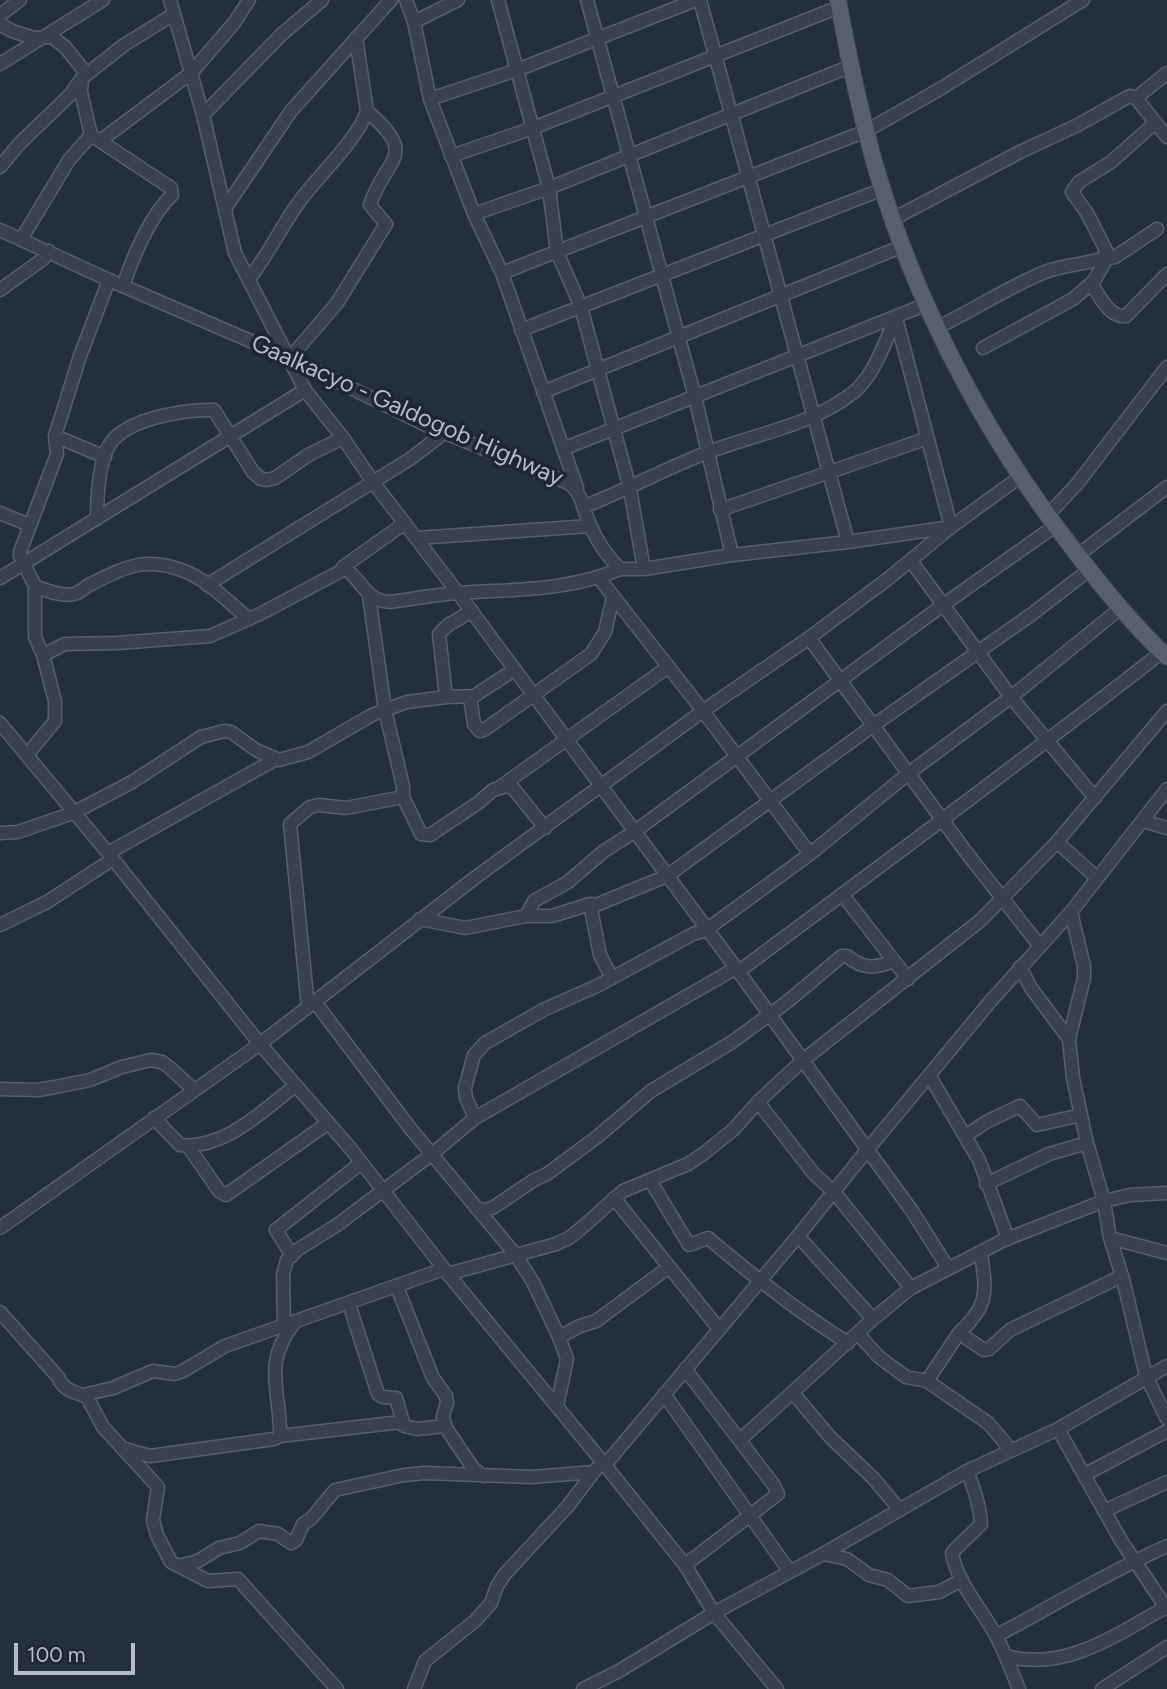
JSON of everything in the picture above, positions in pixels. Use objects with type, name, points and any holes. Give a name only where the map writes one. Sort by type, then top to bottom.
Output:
[{"type":"main road","points":[[838,4],[866,131],[883,189],[903,246],[938,327],[1020,477],[1089,570],[1165,654]]},
{"type":"street","points":[[0,15],[20,0]]},
{"type":"street","points":[[0,64],[103,0]]},
{"type":"street","points":[[170,0],[203,115],[235,253],[305,390],[737,970],[912,1211],[948,1268]]},
{"type":"street","points":[[22,238],[69,160],[95,138],[191,73],[234,23],[248,0]]},
{"type":"street","points":[[203,115],[282,34],[322,0]]},
{"type":"street","points":[[406,0],[414,22],[430,99],[474,214],[502,273],[590,526],[417,538]]},
{"type":"street","points":[[414,22],[458,0]]},
{"type":"street","points":[[498,0],[549,188],[557,252],[581,307],[630,489],[644,569]]},
{"type":"street","points":[[587,0],[695,397],[732,555]]},
{"type":"street","points":[[430,99],[517,70],[698,0],[848,542]]},
{"type":"street","points":[[502,273],[866,131],[905,110],[1083,0]]},
{"type":"street","points":[[226,207],[292,111],[391,2]]},
{"type":"street","points":[[451,156],[613,97],[838,4]]},
{"type":"street","points":[[123,286],[132,259],[163,203],[172,195],[171,188],[95,138],[81,92],[82,78],[124,45],[174,15]]},
{"type":"street","points":[[0,24],[34,38],[51,37],[65,47],[86,73],[70,95],[20,143],[0,167]]},
{"type":"street","points":[[248,279],[267,257],[298,204],[358,132],[367,111],[356,38]]},
{"type":"street","points":[[474,214],[549,188],[851,66]]},
{"type":"street","points":[[1136,98],[1167,73]]},
{"type":"street","points":[[893,219],[1130,96],[1136,98],[1167,137]]},
{"type":"street","points":[[290,358],[337,303],[386,224],[370,205],[373,195],[396,157],[397,149],[384,126],[367,111]]},
{"type":"street","points":[[1108,256],[1087,213],[1072,192],[1079,182],[1111,162],[1155,124]]},
{"type":"street","points":[[521,330],[883,189]]},
{"type":"street","points":[[938,327],[1046,272],[1066,265],[1093,262],[1108,256],[1115,257],[1157,229]]},
{"type":"street","name":"Gaalkacyo - Galdogob Highway","points":[[0,230],[290,358],[444,433],[575,487],[590,526],[609,558],[620,569]]},
{"type":"street","points":[[543,392],[903,246]]},
{"type":"street","points":[[0,290],[43,259],[49,251]]},
{"type":"street","points":[[983,348],[1073,299],[1091,284],[1108,256]]},
{"type":"street","points":[[1091,284],[1115,316],[1121,317],[1126,316],[1167,274]]},
{"type":"street","points":[[27,755],[55,721],[55,701],[43,655],[35,637],[36,586],[20,552],[57,454],[55,436],[79,356],[109,280]]},
{"type":"street","points":[[563,449],[927,304]]},
{"type":"street","points":[[583,507],[630,489],[709,452],[813,416],[851,395],[868,377],[896,318]]},
{"type":"street","points":[[896,318],[951,527]]},
{"type":"street","points":[[526,916],[534,901],[568,881],[604,851],[842,681],[1052,520],[1167,368]]},
{"type":"street","points":[[0,578],[305,390]]},
{"type":"street","points":[[97,519],[97,488],[105,457],[113,440],[155,417],[214,410],[253,472],[261,479],[267,480],[275,478],[310,454],[343,438]]},
{"type":"street","points":[[207,585],[410,459],[444,433]]},
{"type":"street","points":[[55,436],[105,457]]},
{"type":"street","points":[[720,510],[928,438]]},
{"type":"street","points":[[0,1227],[260,1044],[420,919],[703,711],[809,638],[911,561],[951,527],[1020,477]]},
{"type":"street","points":[[1078,555],[1167,487]]},
{"type":"street","points":[[0,513],[29,525]]},
{"type":"street","points":[[43,655],[65,644],[210,636],[249,619],[341,571],[405,523]]},
{"type":"street","points":[[343,567],[369,596],[381,602],[390,602],[458,593],[549,587],[599,578],[620,569],[644,569],[951,527]]},
{"type":"street","points":[[911,561],[1011,696],[1095,798]]},
{"type":"street","points":[[36,586],[49,592],[76,593],[119,569],[139,562],[162,564],[186,571],[249,619]]},
{"type":"street","points":[[420,919],[465,928],[526,916],[552,916],[590,904],[596,905],[667,876],[1089,570]]},
{"type":"street","points":[[599,578],[810,854]]},
{"type":"street","points":[[369,596],[386,710],[403,786],[403,797],[424,836],[430,835],[478,803],[668,667]]},
{"type":"street","points":[[470,697],[474,724],[480,731],[590,654],[604,632],[613,597]]},
{"type":"street","points":[[475,1118],[466,1098],[465,1088],[478,1049],[534,1014],[612,978],[693,934],[706,930],[810,854],[909,773],[1121,608]]},
{"type":"street","points":[[446,697],[439,634],[448,625],[472,611]]},
{"type":"street","points":[[809,638],[1039,945]]},
{"type":"street","points":[[280,1436],[274,1381],[276,1357],[290,1324],[283,1274],[287,1260],[432,1154],[475,1118],[737,970],[1165,654]]},
{"type":"street","points":[[0,925],[47,902],[111,856],[276,760],[308,752],[358,722],[407,702],[470,697],[514,670]]},
{"type":"street","points":[[83,1395],[113,1388],[153,1371],[175,1374],[225,1346],[397,1287],[446,1271],[556,1244],[569,1238],[634,1184],[688,1164],[733,1130],[758,1102],[802,1061],[958,940],[1003,900],[1057,842],[1167,711]]},
{"type":"street","points":[[0,723],[111,856],[260,1044],[328,1123],[556,1406],[600,1466],[685,1565],[714,1613],[777,1689]]},
{"type":"street","points":[[0,833],[18,832],[73,813],[132,782],[201,737],[224,731],[231,732],[276,760]]},
{"type":"street","points":[[499,787],[513,788],[545,828]]},
{"type":"street","points":[[414,1689],[425,1661],[475,1621],[491,1603],[505,1574],[568,1506],[798,1236],[867,1149],[1020,967],[1071,912],[1167,789]]},
{"type":"street","points":[[403,797],[346,808],[319,805],[310,807],[290,824],[303,966],[311,1004],[515,1254],[533,1282],[559,1337],[566,1359],[556,1406]]},
{"type":"street","points":[[1143,821],[1167,828]]},
{"type":"street","points":[[1057,842],[1097,878]]},
{"type":"street","points":[[842,894],[908,979]]},
{"type":"street","points":[[590,904],[600,955],[612,978]]},
{"type":"street","points":[[1071,912],[1084,966],[1084,978],[1069,1039],[1073,1078],[1087,1143],[1104,1201],[1110,1238],[1146,1376],[1167,1419]]},
{"type":"street","points":[[476,1208],[486,1210],[494,1207],[547,1174],[597,1137],[651,1091],[733,1042],[842,956],[847,956],[859,966],[867,968],[880,967],[894,961]]},
{"type":"street","points":[[1020,967],[1038,998],[1069,1039]]},
{"type":"street","points":[[0,1089],[38,1090],[55,1087],[90,1080],[122,1067],[151,1060],[162,1062],[194,1090]]},
{"type":"street","points":[[929,1075],[979,1160],[1008,1239]]},
{"type":"street","points":[[154,1118],[180,1145],[195,1147],[214,1142],[295,1086]]},
{"type":"street","points":[[758,1102],[814,1174],[834,1192],[911,1288]]},
{"type":"street","points":[[965,1136],[988,1121],[1020,1106],[1037,1125],[1081,1115]]},
{"type":"street","points":[[188,1146],[219,1191],[226,1195],[328,1123]]},
{"type":"street","points":[[986,1184],[1049,1154],[1087,1143]]},
{"type":"street","points":[[292,1256],[276,1230],[360,1163]]},
{"type":"street","points":[[650,1180],[689,1245],[708,1238],[760,1281],[848,1343]]},
{"type":"street","points":[[740,1440],[911,1288],[1008,1239],[1104,1201],[1130,1195],[1167,1193]]},
{"type":"street","points":[[614,1198],[719,1329]]},
{"type":"street","points":[[798,1236],[873,1319]]},
{"type":"street","points":[[1110,1238],[1167,1253]]},
{"type":"street","points":[[927,1381],[958,1333],[971,1322],[984,1301],[981,1252]]},
{"type":"street","points":[[559,1337],[596,1321],[669,1268]]},
{"type":"street","points":[[958,1333],[979,1348],[989,1349],[1010,1330],[1122,1276]]},
{"type":"street","points":[[397,1287],[433,1378],[446,1396],[443,1416],[445,1426],[466,1458],[483,1476]]},
{"type":"street","points":[[349,1304],[378,1394],[396,1398],[401,1423]]},
{"type":"street","points":[[0,1312],[58,1377],[60,1384],[91,1402],[103,1427],[125,1449],[129,1458],[159,1486],[153,1520],[157,1535],[171,1562],[208,1581],[238,1579],[337,1689]]},
{"type":"street","points":[[858,1334],[878,1357],[906,1377],[927,1381],[988,1423],[1011,1450]]},
{"type":"street","points":[[583,1689],[619,1671],[714,1613],[967,1471],[1058,1429],[1167,1366]]},
{"type":"street","points":[[685,1369],[778,1492],[777,1497],[685,1565]]},
{"type":"street","points":[[793,1393],[831,1438],[873,1478],[900,1510]]},
{"type":"street","points":[[664,1394],[790,1572]]},
{"type":"street","points":[[125,1449],[150,1456],[280,1436],[401,1423],[409,1428],[445,1426]]},
{"type":"street","points":[[1006,1656],[1037,1661],[1067,1656],[1113,1637],[1167,1608],[1104,1511],[1058,1429]]},
{"type":"street","points":[[1084,1475],[1167,1431]]},
{"type":"street","points":[[179,1566],[198,1561],[219,1548],[240,1543],[259,1531],[278,1534],[291,1543],[296,1540],[303,1524],[311,1519],[335,1490],[425,1473],[531,1477],[600,1466]]},
{"type":"street","points":[[967,1471],[981,1524],[951,1553],[962,1580],[996,1636],[1019,1689]]},
{"type":"street","points":[[1104,1511],[1167,1482]]},
{"type":"street","points":[[996,1636],[1134,1560],[1167,1546]]},
{"type":"street","points":[[823,1554],[847,1559],[869,1575],[888,1580],[908,1596],[939,1592],[962,1580]]},
{"type":"street","points":[[1102,1689],[1167,1647]]}]
